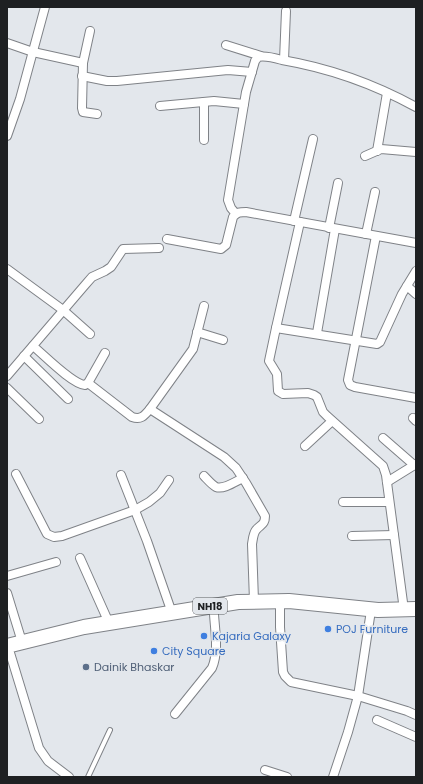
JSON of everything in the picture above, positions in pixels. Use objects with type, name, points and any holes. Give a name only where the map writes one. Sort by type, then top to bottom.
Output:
[{"type":"highway","name":"NH18","points":[[8,651],[22,642],[109,622],[254,601],[289,601],[412,612]]},
{"type":"highway","name":"NH18","points":[[8,651],[96,632],[244,610],[280,608],[391,618],[412,612]]},
{"type":"street","points":[[7,136],[20,99],[45,7]]},
{"type":"street","points":[[284,60],[286,11]]},
{"type":"street","points":[[90,31],[83,63],[82,108],[83,112],[97,114]]},
{"type":"street","points":[[7,43],[33,52],[83,63]]},
{"type":"street","points":[[226,46],[261,56],[329,71],[359,81],[416,107]]},
{"type":"street","points":[[236,214],[231,208],[228,200],[244,104],[255,61],[261,56]]},
{"type":"street","points":[[82,76],[107,81],[117,81],[228,70],[252,72]]},
{"type":"street","points":[[377,151],[387,93]]},
{"type":"street","points":[[160,106],[204,102],[244,104]]},
{"type":"street","points":[[204,102],[204,140]]},
{"type":"street","points":[[313,139],[269,361],[277,374],[278,391],[283,394],[308,393],[317,397],[323,412],[383,466],[387,482],[394,535],[412,612]]},
{"type":"street","points":[[365,156],[386,149],[416,152]]},
{"type":"street","points":[[317,333],[338,183]]},
{"type":"street","points":[[366,234],[374,192]]},
{"type":"street","points":[[167,239],[221,248],[226,245],[233,217],[236,214],[246,212],[416,243]]},
{"type":"street","points":[[376,236],[348,380],[350,385],[355,387],[416,398]]},
{"type":"street","points":[[7,376],[92,277],[111,267],[120,251],[123,249],[159,248]]},
{"type":"street","points":[[7,269],[63,310],[90,334]]},
{"type":"street","points":[[276,328],[317,333],[377,344],[380,342],[407,286],[416,271]]},
{"type":"street","points":[[407,286],[416,294]]},
{"type":"street","points":[[88,383],[132,417],[138,419],[142,418],[190,355],[193,349],[204,306]]},
{"type":"street","points":[[197,332],[223,340]]},
{"type":"street","points":[[33,346],[73,380],[85,385],[88,383],[105,353]]},
{"type":"street","points":[[24,356],[68,399]]},
{"type":"street","points":[[7,388],[39,419]]},
{"type":"street","points":[[150,409],[224,457],[236,468],[265,516],[263,525],[256,530],[252,544],[254,601]]},
{"type":"street","points":[[305,446],[332,421]]},
{"type":"street","points":[[383,438],[415,464],[387,482]]},
{"type":"street","points":[[16,474],[47,534],[51,537],[62,536],[135,510],[154,499],[169,480]]},
{"type":"street","points":[[121,475],[147,541],[172,613]]},
{"type":"street","points":[[204,476],[215,486],[220,487],[243,478]]},
{"type":"street","points":[[343,502],[389,502]]},
{"type":"street","points":[[352,536],[394,535]]},
{"type":"street","points":[[80,558],[109,622]]},
{"type":"street","points":[[7,576],[56,562]]},
{"type":"street","points":[[7,593],[22,642]]},
{"type":"street","points":[[280,608],[280,635],[283,672],[291,682],[358,696],[416,715]]},
{"type":"street","points":[[175,714],[212,668],[216,652],[214,614]]},
{"type":"street","points":[[333,777],[358,696],[370,617]]},
{"type":"street","points":[[8,651],[39,748],[48,761],[69,777]]},
{"type":"street","points":[[377,720],[416,737]]},
{"type":"street","points":[[265,770],[287,777]]},
{"type":"lane","points":[[88,777],[110,730]]},
{"type":"place","name":"POJ Furniture","points":[[328,629]]},
{"type":"place","name":"Kajaria Galaxy","points":[[204,636]]},
{"type":"place","name":"City Square","points":[[154,651]]},
{"type":"place","name":"Dainik Bhaskar","points":[[86,667]]}]
